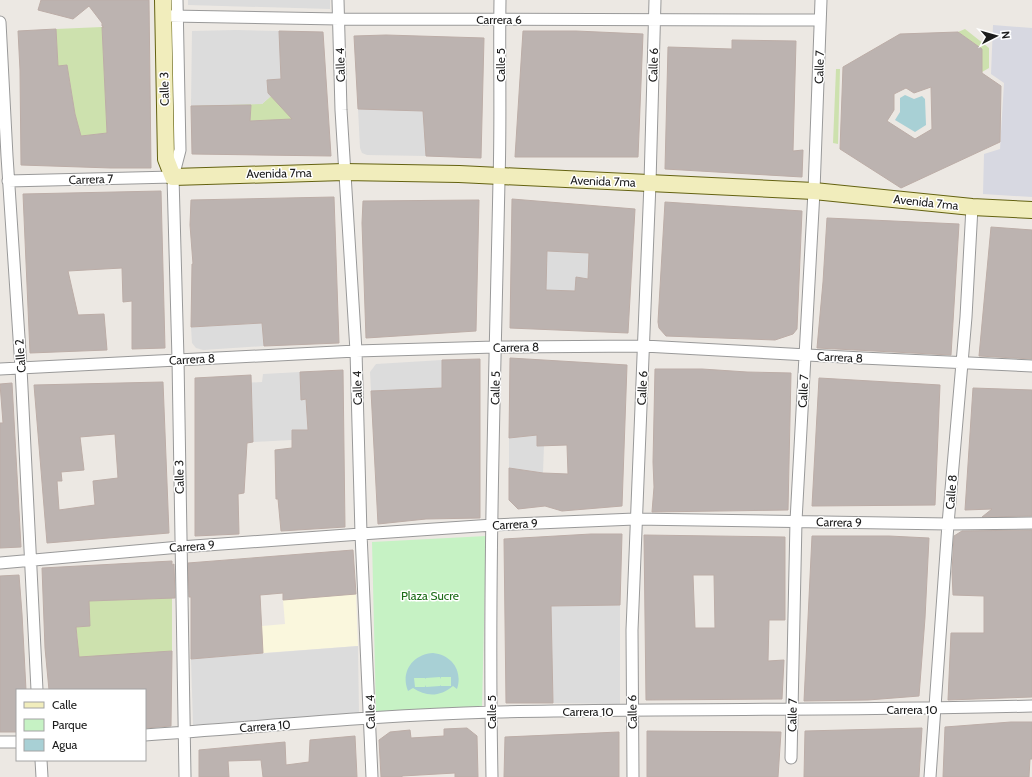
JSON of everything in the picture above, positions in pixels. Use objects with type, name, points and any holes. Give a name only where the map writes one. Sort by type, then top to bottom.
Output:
[{"type":"street","name":"Calle 3","points":[[163,0],[170,16]]},
{"type":"street","name":"Calle 3","points":[[177,0],[170,16],[166,159],[173,177],[178,359],[185,777]]},
{"type":"street","name":"Calle 4","points":[[338,0],[344,172],[356,351],[372,777]]},
{"type":"street","name":"Calle 5","points":[[492,777],[492,525],[499,176],[500,0]]},
{"type":"street","name":"Calle 6","points":[[633,777],[631,646],[635,519],[644,346],[655,0]]},
{"type":"street","name":"Calle 7","points":[[791,758],[796,521],[814,191],[821,0]]},
{"type":"street","name":"Carrera 6","points":[[170,16],[339,19],[820,20]]},
{"type":"street","name":"Calle 2","points":[[0,22],[8,181],[21,368],[38,689]]},
{"type":"street","name":"Avenida 7ma","points":[[173,177],[344,172],[459,174],[814,191],[972,207],[1032,210]]},
{"type":"street","name":"Carrera 7","points":[[8,181],[173,177]]},
{"type":"street","name":"Calle 8","points":[[930,777],[948,524],[966,317],[972,207]]},
{"type":"street","name":"Carrera 8","points":[[0,369],[356,351],[495,347],[644,346],[1032,366]]},
{"type":"street","name":"Carrera 9","points":[[0,563],[180,547],[362,534],[492,525],[635,519],[948,524],[1032,523]]},
{"type":"street","name":"Carrera 10","points":[[146,735],[491,712],[934,709],[1032,706]]},
{"type":"street","points":[[0,742],[16,742]]},
{"type":"street","points":[[41,761],[42,777]]},
{"type":"shaded area","points":[[188,0],[330,0],[330,9],[188,5]]},
{"type":"shaded area","points":[[993,25],[1032,28],[1032,197],[983,194],[984,154],[1000,149],[1004,83],[991,74]]},
{"type":"shaded area","points":[[192,31],[279,31],[281,79],[267,80],[268,93],[271,96],[262,104],[191,106]]},
{"type":"shaded area","points":[[358,109],[424,110],[426,156],[367,155],[362,153],[360,148]]},
{"type":"shaded area","points":[[511,250],[589,253],[588,279],[575,291],[546,290]]},
{"type":"shaded area","points":[[262,323],[264,346],[203,350],[196,348],[192,343],[191,327]]},
{"type":"shaded area","points":[[442,360],[442,388],[371,391],[370,372],[376,364]]},
{"type":"shaded area","points":[[300,372],[301,399],[306,399],[308,430],[292,430],[292,440],[253,442],[252,399],[241,399],[241,383],[262,382],[263,374]]},
{"type":"shaded area","points":[[537,435],[537,445],[544,445],[543,473],[509,468],[509,438]]},
{"type":"shaded area","points":[[356,594],[358,646],[263,653],[262,626],[285,624],[283,600]]},
{"type":"shaded area","points":[[620,605],[620,704],[553,703],[551,606]]},
{"type":"shaded area","points":[[358,646],[359,714],[193,725],[191,659]]},
{"type":"green space","points":[[102,27],[107,133],[81,136],[75,114],[67,65],[58,66],[56,29]]},
{"type":"green space","points":[[965,29],[989,48],[989,68],[982,72],[982,49],[958,32]]},
{"type":"green space","points":[[836,69],[840,69],[838,144],[833,143]]},
{"type":"green space","points":[[244,96],[262,104],[271,96],[279,105],[308,103],[309,119],[250,121],[251,105],[191,106],[191,99]]},
{"type":"green space","name":"Plaza Sucre","points":[[486,536],[482,708],[376,712],[372,542]]},
{"type":"green space","points":[[172,598],[172,651],[108,656],[46,658],[45,644],[78,642],[76,627],[90,626],[89,601]]},
{"type":"water","points":[[905,95],[914,99],[922,96],[925,99],[926,125],[915,132],[895,120],[900,112],[900,98]]},
{"type":"water","points":[[426,654],[440,654],[451,661],[457,670],[457,689],[453,686],[438,694],[423,693],[413,688],[408,691],[406,684],[407,671],[414,660]],"holes":[[[440,677],[440,679],[441,677],[451,677],[451,686],[440,685],[426,687],[426,685],[425,687],[415,687],[414,678],[425,679]]]},
{"type":"building","points":[[41,0],[149,0],[151,168],[21,165],[18,31],[56,29],[58,66],[67,65],[75,114],[81,136],[107,133],[102,27],[104,27],[89,6],[73,19],[38,10]]},
{"type":"building","points":[[279,31],[323,32],[331,156],[192,154],[191,106],[251,105],[250,121],[292,119],[268,93],[267,80],[281,79]]},
{"type":"building","points":[[523,31],[576,31],[643,34],[638,157],[515,157]]},
{"type":"building","points":[[958,32],[982,49],[982,73],[1001,86],[1000,142],[901,188],[840,149],[843,67],[900,34]],"holes":[[[931,87],[932,129],[915,139],[887,121],[894,110],[894,94],[906,88],[914,93]]]},
{"type":"building","points":[[386,35],[484,38],[481,158],[426,156],[423,111],[358,109],[354,36]]},
{"type":"building","points":[[732,40],[796,41],[793,151],[803,150],[802,177],[665,169],[668,47],[732,49]]},
{"type":"building","points":[[161,191],[165,348],[132,349],[132,301],[123,302],[122,268],[68,271],[78,315],[104,314],[107,350],[30,353],[23,194]]},
{"type":"building","points":[[334,197],[339,343],[264,346],[262,323],[191,327],[193,264],[190,225],[191,200]]},
{"type":"building","points":[[512,199],[635,209],[628,333],[510,328]],"holes":[[[547,251],[589,253],[588,279],[576,277],[575,291],[546,290]]]},
{"type":"building","points":[[479,200],[476,331],[366,338],[362,223],[363,201]]},
{"type":"building","points":[[665,202],[802,211],[797,329],[793,334],[775,340],[666,336],[659,328],[658,322]]},
{"type":"building","points":[[827,218],[959,224],[951,355],[817,348]]},
{"type":"building","points":[[991,227],[1032,230],[1032,359],[979,356]]},
{"type":"building","points":[[510,358],[627,365],[622,506],[562,511],[545,506],[518,509],[509,500],[509,468],[543,473],[568,474],[567,445],[537,446],[537,435],[509,438]]},
{"type":"building","points":[[480,359],[480,518],[426,519],[378,524],[371,391],[442,388],[442,360]]},
{"type":"building","points":[[655,369],[702,369],[791,373],[788,510],[652,512],[654,487],[653,462]]},
{"type":"building","points":[[343,370],[345,527],[281,531],[278,499],[276,499],[275,450],[292,448],[292,430],[308,430],[306,399],[301,400],[300,372]]},
{"type":"building","points":[[251,375],[253,442],[247,443],[244,493],[238,494],[239,534],[195,536],[195,378]]},
{"type":"building","points":[[819,378],[940,385],[935,505],[812,506]]},
{"type":"building","points":[[163,382],[169,533],[47,543],[34,385]],"holes":[[[115,434],[118,478],[93,481],[95,505],[59,510],[57,481],[62,481],[61,472],[84,470],[80,437]]]},
{"type":"building","points":[[12,383],[21,547],[0,548],[0,423],[3,423],[0,384]]},
{"type":"building","points":[[973,388],[1032,390],[1032,516],[982,517],[992,509],[965,510]]},
{"type":"building","points":[[1032,530],[1032,697],[948,700],[951,633],[984,633],[984,596],[953,595],[952,572],[954,536],[962,531]]},
{"type":"building","points":[[591,534],[622,534],[620,605],[551,606],[553,703],[506,703],[504,539]]},
{"type":"building","points":[[644,535],[785,537],[785,620],[769,620],[768,661],[784,660],[782,699],[646,700]],"holes":[[[693,575],[714,575],[715,628],[695,628]]]},
{"type":"building","points":[[812,536],[889,536],[929,538],[919,696],[868,700],[804,701]]},
{"type":"building","points":[[353,550],[356,594],[283,600],[283,593],[260,595],[263,653],[191,659],[191,597],[189,597],[188,563]]},
{"type":"building","points":[[172,561],[172,565],[174,564],[175,598],[89,601],[90,626],[76,627],[79,657],[172,651],[171,726],[146,728],[146,689],[49,689],[45,648],[42,568]]},
{"type":"building","points":[[19,575],[26,689],[16,689],[16,732],[0,732],[0,576]]},
{"type":"building","points":[[1011,722],[1032,722],[1032,759],[1030,759],[1029,777],[943,777],[945,727]]},
{"type":"building","points":[[467,728],[477,736],[478,777],[455,777],[455,773],[381,777],[379,740],[390,732],[410,730],[411,738],[444,736],[444,729]]},
{"type":"building","points":[[922,728],[919,777],[804,777],[805,731]]},
{"type":"building","points":[[647,731],[781,732],[778,777],[647,777]]},
{"type":"building","points":[[619,732],[619,777],[504,777],[505,737]]},
{"type":"building","points":[[355,736],[357,777],[263,777],[261,760],[228,761],[229,777],[199,777],[199,750],[285,742],[286,765],[309,762],[310,740]]}]
